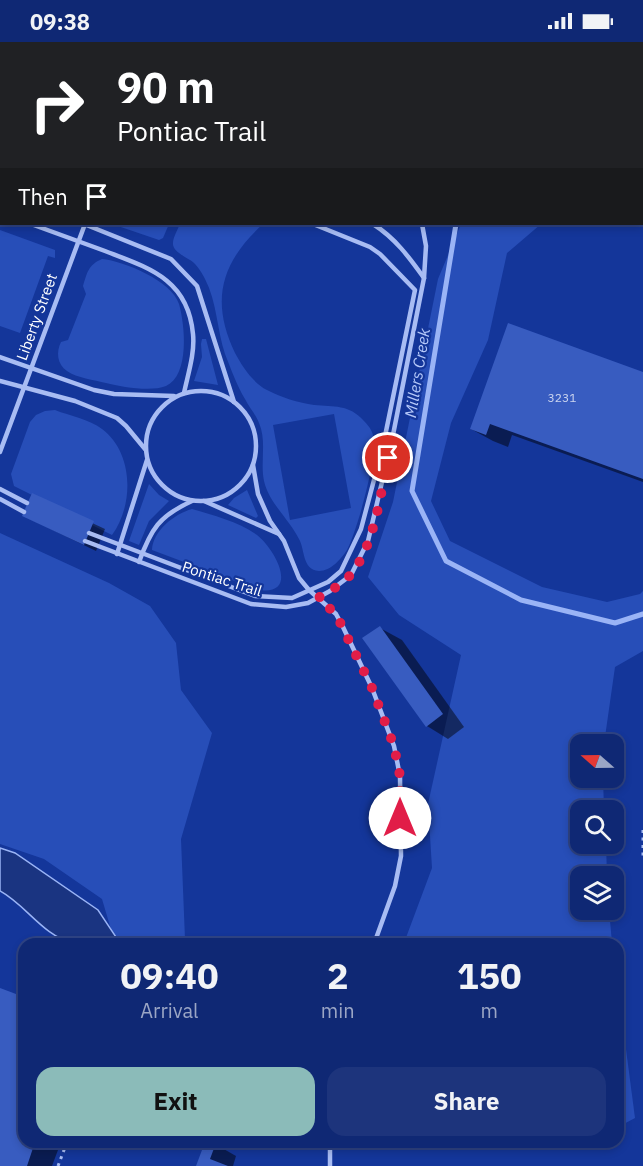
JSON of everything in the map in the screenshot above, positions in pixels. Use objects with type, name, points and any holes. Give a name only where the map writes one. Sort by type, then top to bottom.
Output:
[{"type":"lane","points":[[34,225],[144,266],[170,282],[181,295],[190,317],[193,335],[184,393]]},
{"type":"lane","name":"Liberty Street","points":[[0,452],[85,225]]},
{"type":"lane","points":[[87,225],[171,259],[197,286],[234,402],[249,419],[254,430],[255,454],[252,465],[238,486],[222,496],[204,501],[192,501],[168,491],[152,472],[147,460],[146,436],[158,410],[176,396],[197,390],[210,391],[234,402]]},
{"type":"lane","points":[[89,533],[255,596],[292,598],[328,582],[341,571],[362,529],[383,446],[414,290],[380,254],[361,241],[315,225]]},
{"type":"lane","points":[[374,225],[400,246],[424,278]]},
{"type":"lane","name":"Pontiac Trail","points":[[85,542],[251,604],[286,607],[308,603],[351,575],[368,541],[392,440],[424,278],[426,246],[422,225]]},
{"type":"lane","points":[[0,357],[94,390],[114,394],[176,396]]},
{"type":"lane","points":[[0,381],[75,401],[117,418],[146,450]]},
{"type":"lane","points":[[117,554],[147,460]]},
{"type":"lane","points":[[252,465],[258,494],[270,521],[284,541],[299,578],[336,614],[372,688],[394,746],[400,776],[401,856],[394,886],[376,938]]},
{"type":"lane","points":[[0,489],[27,503]]},
{"type":"lane","points":[[0,500],[24,512]]},
{"type":"lane","points":[[139,562],[153,531],[165,515],[192,501]]},
{"type":"lane","points":[[204,501],[279,534]]},
{"type":"lane","points":[[330,1148],[330,1166]]},
{"type":"path","points":[[643,830],[643,858]]},
{"type":"path","points":[[58,1166],[65,1148]]},
{"type":"shaded area","points":[[115,225],[169,225],[163,238],[159,240]]},
{"type":"shaded area","points":[[176,225],[262,225],[237,253],[224,283],[223,316],[235,353],[253,379],[267,390],[302,403],[347,409],[368,425],[372,432],[374,450],[372,464],[356,528],[347,550],[339,561],[328,569],[319,571],[310,567],[299,539],[267,489],[263,474],[261,430],[239,389],[225,354],[209,288],[195,264],[175,250],[174,239],[179,226]],"holes":[[[334,414],[351,508],[290,520],[273,425]]]},
{"type":"shaded area","points":[[461,225],[540,225],[507,253],[488,340],[451,423],[431,501],[450,541],[542,587],[607,602],[640,594],[643,591],[643,651],[615,667],[605,734],[570,734],[570,788],[603,788],[604,800],[570,800],[570,854],[606,854],[607,866],[570,866],[570,920],[610,920],[612,938],[406,938],[432,868],[428,804],[461,655],[399,615],[368,577],[393,502],[438,279]]},
{"type":"shaded area","points":[[0,230],[55,250],[55,258],[48,256],[20,333],[0,326]]},
{"type":"shaded area","points":[[102,259],[134,268],[146,274],[157,280],[175,296],[183,324],[184,349],[179,372],[166,386],[145,389],[113,385],[76,375],[61,365],[58,358],[59,346],[61,342],[68,340],[86,294],[83,286],[87,273],[94,264]]},
{"type":"shaded area","points":[[202,339],[206,339],[218,385],[194,381],[202,357]]},
{"type":"shaded area","points":[[55,410],[85,420],[102,429],[113,439],[120,451],[125,465],[127,495],[119,523],[112,535],[14,486],[11,474],[30,422],[36,415]]},
{"type":"shaded area","points":[[149,484],[159,495],[169,501],[149,521],[139,545],[129,541]]},
{"type":"shaded area","points":[[247,490],[258,516],[256,518],[228,505]]},
{"type":"shaded area","points":[[192,509],[217,516],[257,535],[271,550],[276,560],[281,578],[279,585],[271,590],[259,590],[152,550],[160,530],[178,515]]},
{"type":"shaded area","points":[[0,533],[109,583],[150,606],[176,643],[181,690],[212,733],[181,839],[185,938],[114,938],[102,899],[44,859],[0,844]]},
{"type":"shaded area","points":[[0,848],[15,853],[98,910],[117,938],[60,938],[0,891]]},
{"type":"shaded area","points":[[624,1034],[635,1118],[624,1124]]},
{"type":"building","points":[[508,323],[643,372],[643,479],[490,424],[486,435],[470,429]]},
{"type":"building","points":[[32,493],[94,521],[84,545],[22,516]]},
{"type":"building","points":[[380,626],[443,714],[426,727],[362,638]]},
{"type":"building","points":[[0,988],[18,995],[18,1148],[33,1148],[27,1166],[0,1166]]},
{"type":"building","points":[[203,1148],[214,1148],[210,1159],[228,1166],[196,1166]]},
{"type":"waterway","name":"Millers Creek","points":[[456,225],[412,491],[446,561],[521,600],[615,623],[643,614]]},
{"type":"route","points":[[388,458],[368,541],[360,560],[351,575],[318,598],[336,614],[352,644],[394,746],[400,776],[400,818]]}]
